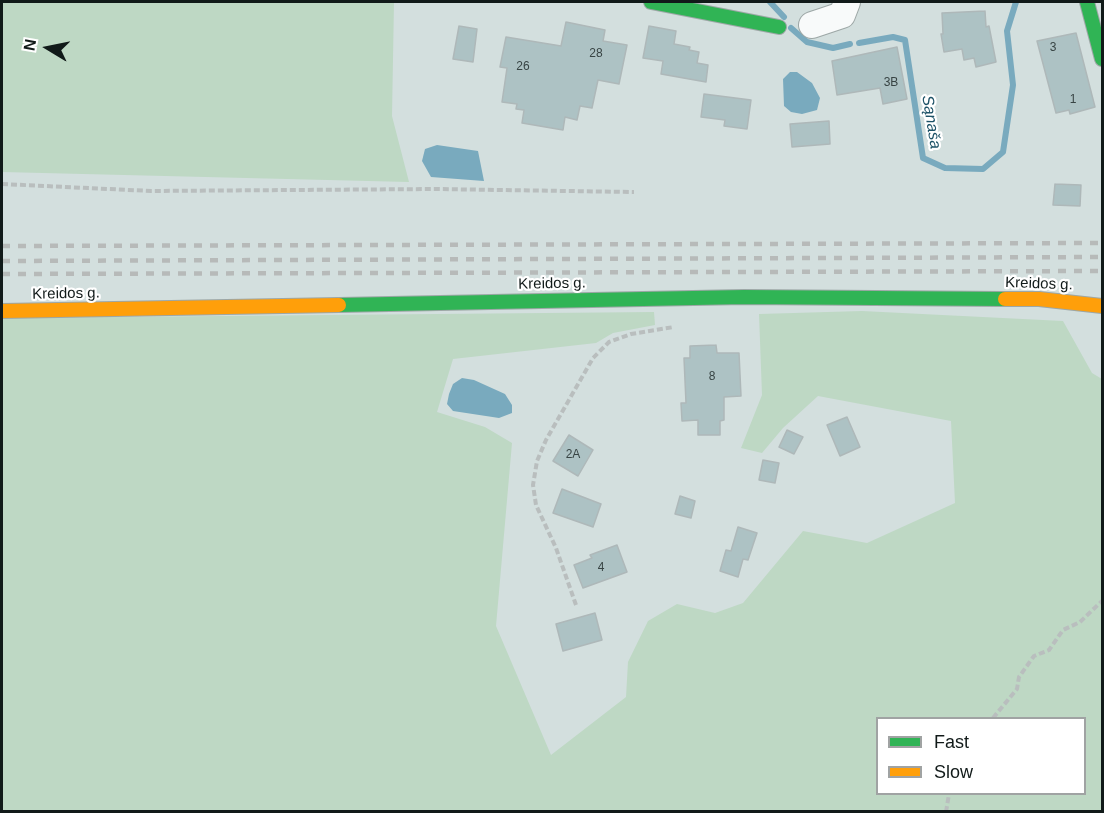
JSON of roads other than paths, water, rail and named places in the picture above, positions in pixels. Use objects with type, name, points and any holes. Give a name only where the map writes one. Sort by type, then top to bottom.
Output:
[{"type":"street","points":[[651,2],[778,27]]},
{"type":"street","points":[[812,25],[842,15],[847,2]]},
{"type":"street","points":[[1087,2],[1102,59]]},
{"type":"street","name":"Kreidos g.","points":[[2,312],[744,297],[1039,299],[1102,306]]},
{"type":"water","points":[[790,72],[797,72],[812,83],[820,98],[817,110],[802,114],[791,112],[784,106],[783,79]]},
{"type":"water","points":[[437,145],[478,151],[484,181],[431,177],[422,161],[425,149]]},
{"type":"water","points":[[462,378],[474,380],[505,394],[512,405],[512,413],[499,418],[453,411],[447,404],[449,394],[453,384]]},
{"type":"waterway","name":"Sąnaša","points":[[770,2],[784,17]]},
{"type":"waterway","name":"Sąnaša","points":[[859,43],[893,37],[905,40],[923,158],[945,168],[983,169],[1003,152],[1013,85],[1007,31],[1016,2]]},
{"type":"waterway","name":"Sąnaša","points":[[791,28],[807,42],[833,48],[850,44]]},
{"type":"railway","points":[[2,246],[1102,243]]},
{"type":"railway","points":[[2,261],[1102,257]]},
{"type":"railway","points":[[2,274],[1102,271]]}]
